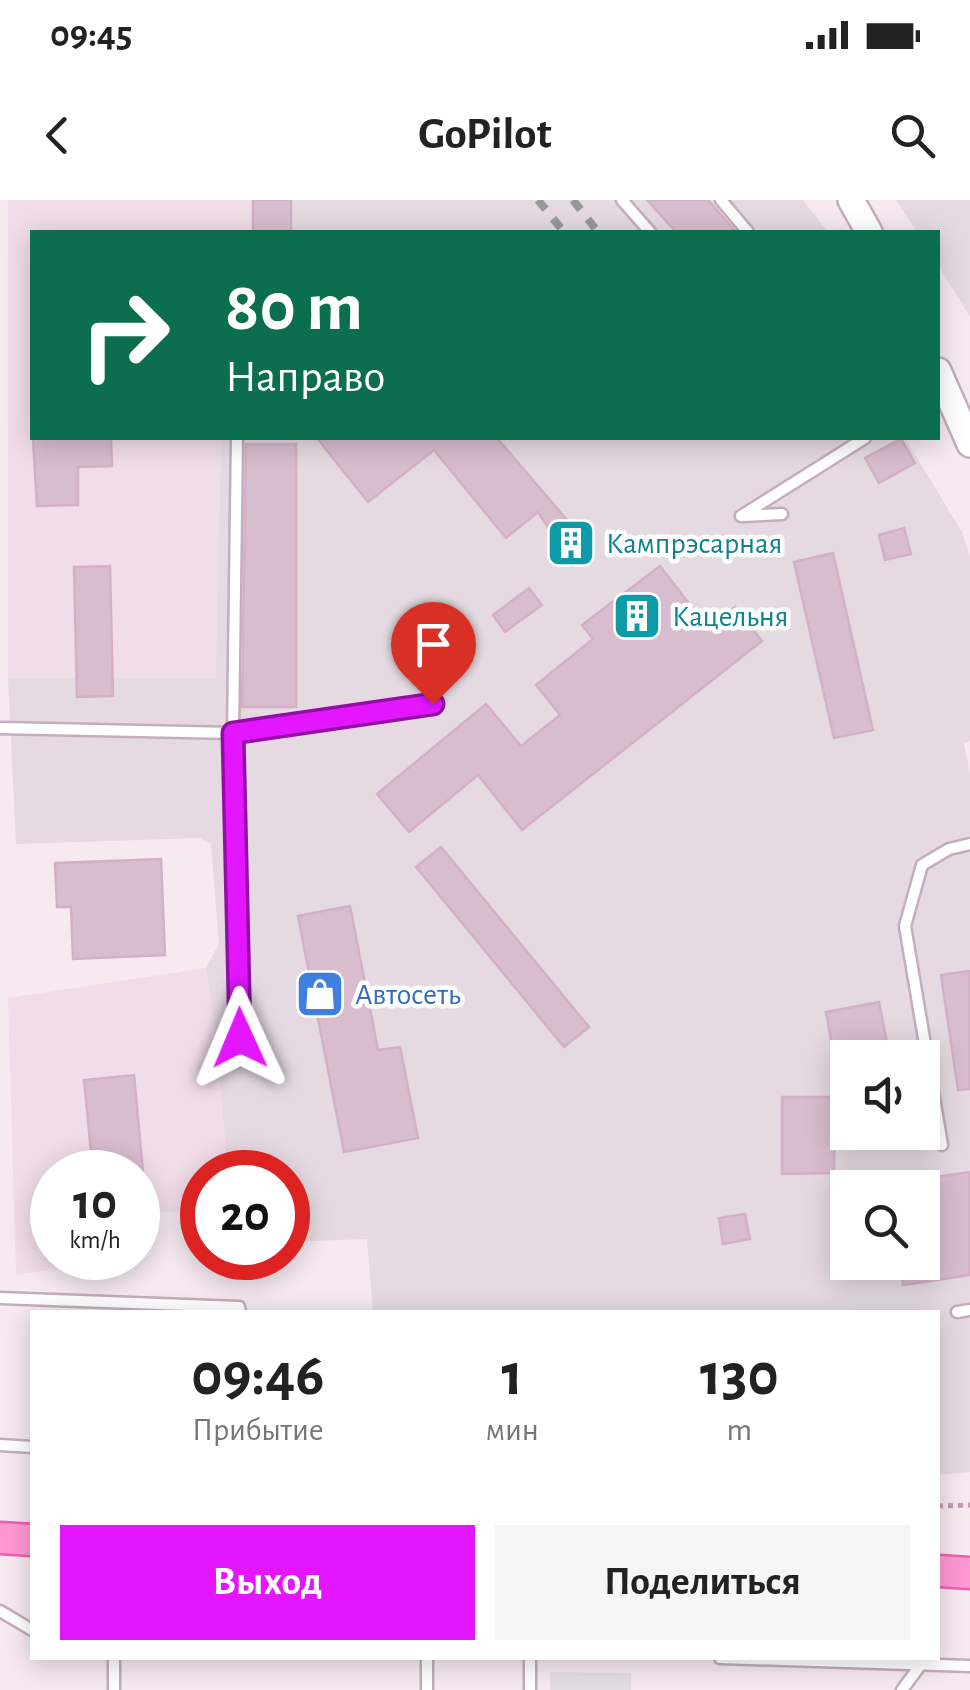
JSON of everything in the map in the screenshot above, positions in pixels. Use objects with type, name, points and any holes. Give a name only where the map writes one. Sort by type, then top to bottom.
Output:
[{"type":"main road","points":[[0,1538],[30,1540]]},
{"type":"main road","points":[[940,1571],[970,1572]]},
{"type":"street","points":[[851,200],[868,230]]},
{"type":"street","points":[[940,382],[970,444]]},
{"type":"lane","points":[[622,200],[648,230]]},
{"type":"lane","points":[[722,200],[746,230]]},
{"type":"lane","points":[[237,440],[233,733],[240,1038]]},
{"type":"lane","points":[[782,514],[741,516],[861,440]]},
{"type":"lane","points":[[0,728],[233,733],[433,704]]},
{"type":"lane","points":[[942,1145],[905,926],[922,865],[949,849],[970,844]]},
{"type":"lane","points":[[0,1298],[240,1310]]},
{"type":"lane","points":[[0,1445],[30,1447]]},
{"type":"lane","points":[[0,1611],[30,1629]]},
{"type":"lane","points":[[114,1660],[114,1690]]},
{"type":"lane","points":[[427,1660],[427,1690]]},
{"type":"lane","points":[[530,1660],[530,1690]]},
{"type":"lane","points":[[801,1660],[970,1666]]},
{"type":"lane","points":[[902,1690],[922,1663]]},
{"type":"path","points":[[940,1506],[970,1505]]},
{"type":"shaded area","points":[[8,200],[253,200],[253,230],[30,230],[30,440],[221,440],[217,678],[8,678]]},
{"type":"shaded area","points":[[253,200],[803,200],[826,230],[253,230]]},
{"type":"shaded area","points":[[896,200],[970,200],[970,317],[940,268],[940,230],[916,230]]},
{"type":"shaded area","points":[[221,440],[906,440],[962,532],[970,557],[970,741],[964,743],[970,774],[970,1472],[940,1475],[940,1310],[373,1310],[367,1239],[310,1241],[310,1150],[226,1150],[206,968],[219,944],[211,844],[199,838],[16,844],[8,678],[216,678]]},
{"type":"shaded area","points":[[206,968],[226,1150],[180,1150],[180,1211],[160,1213],[160,1150],[30,1150],[30,1273],[16,1275],[8,998]]},
{"type":"shaded area","points":[[550,1672],[631,1673],[631,1690],[550,1690]]},
{"type":"building","points":[[253,200],[291,200],[291,230],[253,230]]},
{"type":"building","points":[[647,200],[708,200],[734,230],[674,230]]},
{"type":"building","points":[[33,440],[111,440],[112,466],[78,467],[78,505],[37,506]]},
{"type":"building","points":[[319,440],[499,440],[590,553],[573,566],[538,512],[506,538],[434,450],[368,502]]},
{"type":"building","points":[[902,440],[915,463],[879,483],[865,458]]},
{"type":"building","points":[[246,444],[296,444],[296,707],[242,707]]},
{"type":"building","points":[[904,528],[911,554],[885,560],[879,535]]},
{"type":"building","points":[[833,553],[873,730],[834,738],[794,562]]},
{"type":"building","points":[[110,566],[113,696],[77,697],[74,567]]},
{"type":"building","points":[[660,566],[708,628],[735,607],[762,641],[522,830],[478,775],[409,832],[377,794],[486,704],[521,746],[560,715],[536,685],[593,639],[582,625]]},
{"type":"building","points":[[529,588],[542,605],[505,632],[493,615]]},
{"type":"building","points":[[441,847],[589,1027],[564,1047],[416,867]]},
{"type":"building","points":[[161,859],[165,955],[73,959],[71,907],[57,907],[55,863]]},
{"type":"building","points":[[350,906],[378,1050],[400,1047],[418,1138],[344,1152],[298,916]]},
{"type":"building","points":[[970,971],[970,1089],[958,1090],[941,975]]},
{"type":"building","points":[[879,1002],[886,1040],[831,1040],[826,1012]]},
{"type":"building","points":[[134,1075],[141,1150],[91,1150],[84,1080]]},
{"type":"building","points":[[782,1097],[830,1097],[834,1170],[782,1174]]},
{"type":"building","points":[[970,1172],[970,1275],[940,1279],[940,1176]]},
{"type":"building","points":[[745,1214],[750,1239],[723,1244],[719,1218]]},
{"type":"building","points":[[902,1280],[936,1280],[903,1285]]},
{"type":"railway","points":[[538,200],[562,230]]},
{"type":"railway","points":[[573,200],[596,230]]},
{"type":"place","name":"Кампрэсарная","points":[[571,543]]},
{"type":"place","name":"Кацельня","points":[[637,616]]},
{"type":"place","name":"Автосеть","points":[[320,994]]},
{"type":"route","points":[[240,1038],[233,733],[433,704]]}]
